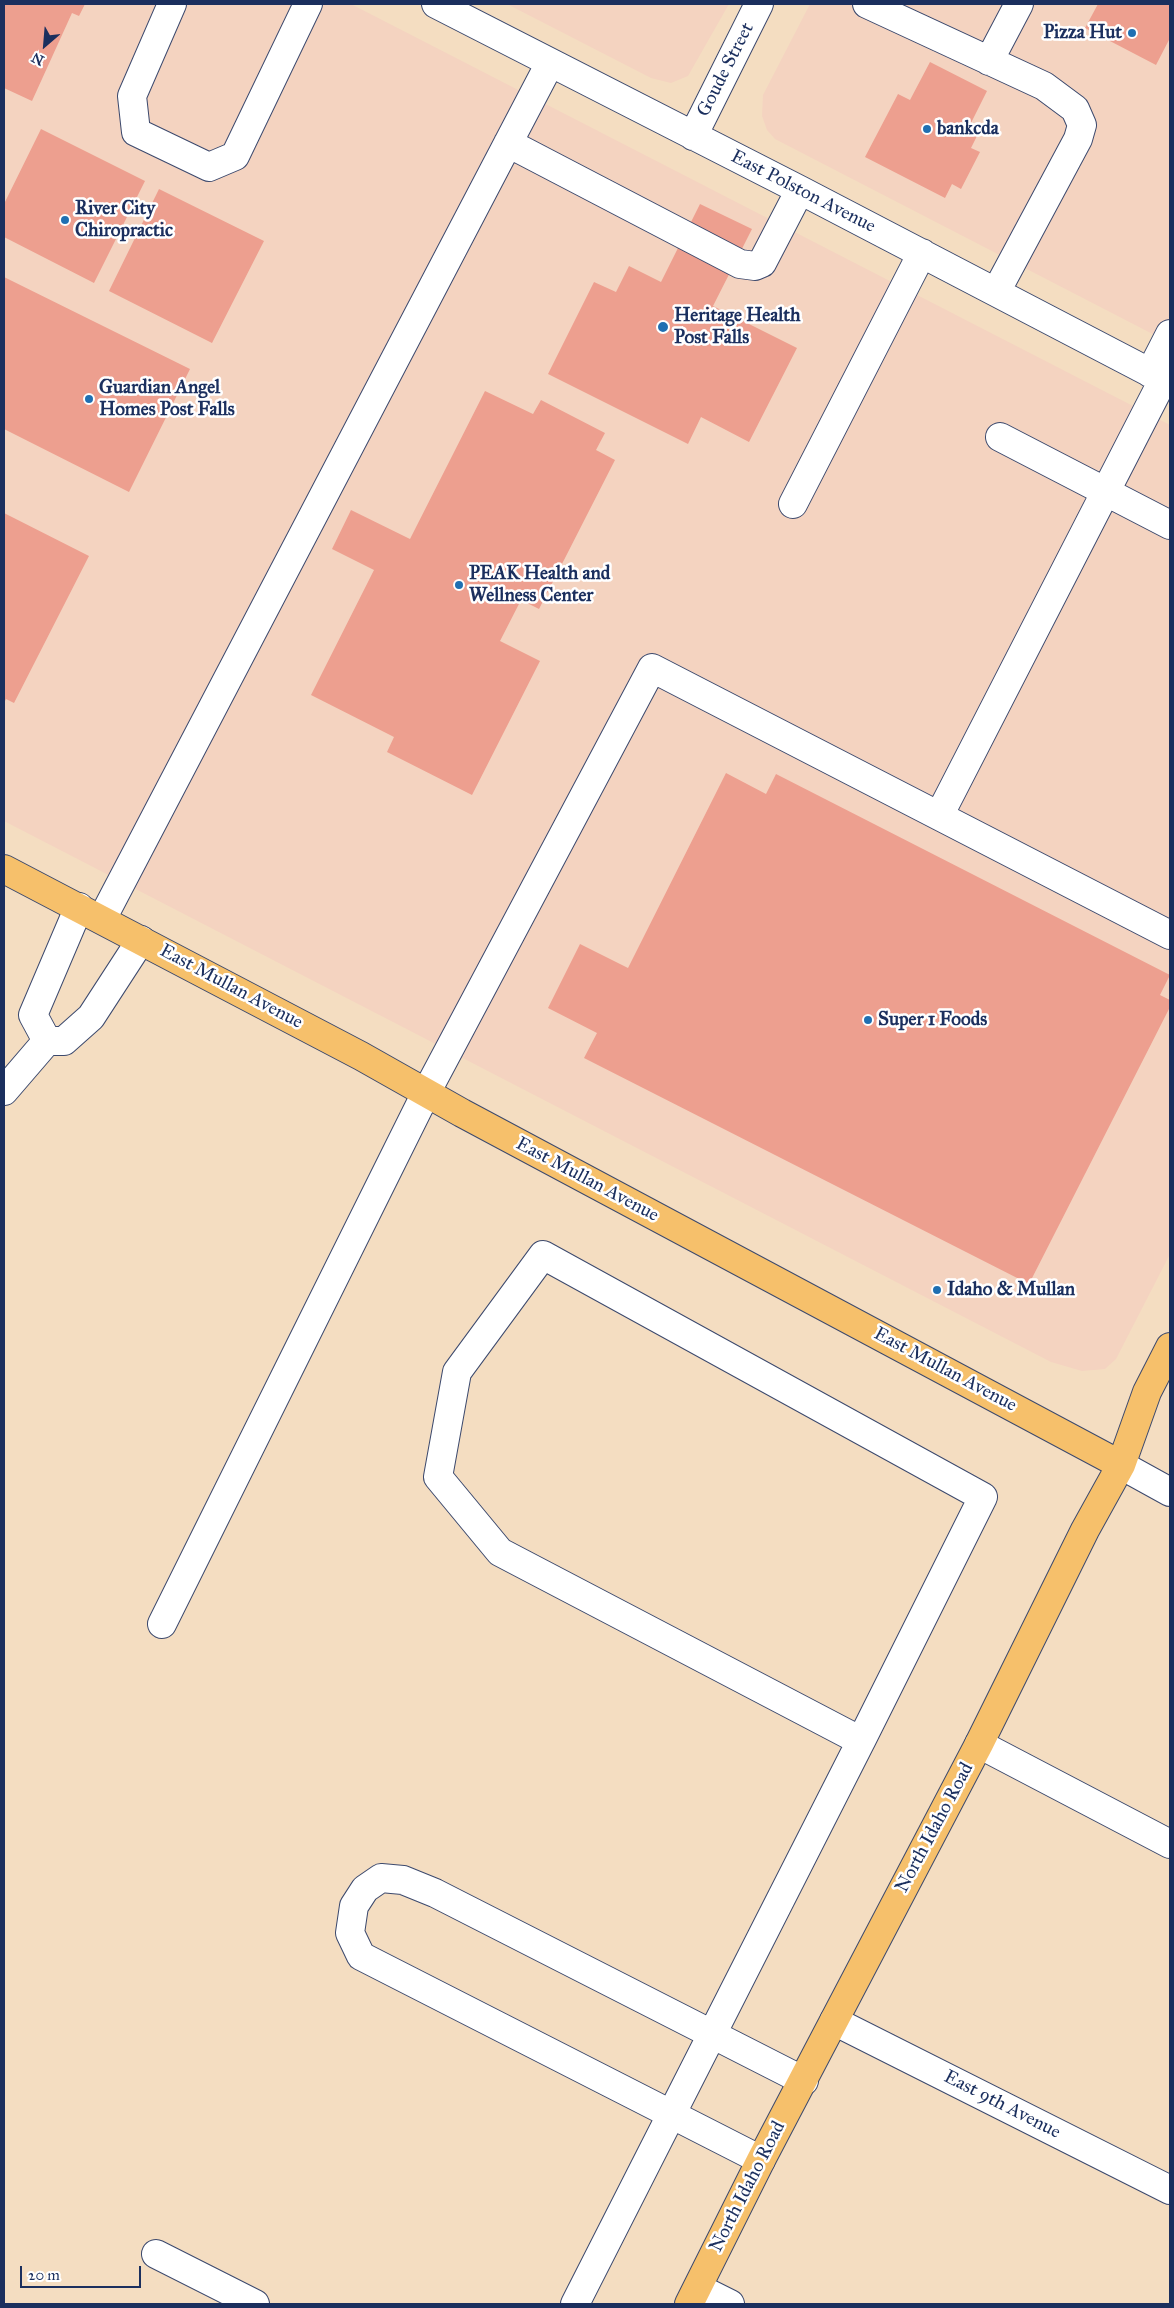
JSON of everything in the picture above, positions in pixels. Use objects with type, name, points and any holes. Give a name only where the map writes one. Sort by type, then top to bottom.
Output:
[{"type":"main road","name":"East Mullan Avenue","points":[[4,869],[362,1056],[426,1093],[1121,1465]]},
{"type":"main road","name":"North Idaho Road","points":[[693,2296],[761,2160],[979,1744],[1085,1530],[1121,1465],[1147,1392],[1170,1347]]},
{"type":"street","points":[[172,4],[132,96],[136,132],[209,167],[235,156],[308,4]]},
{"type":"street","name":"East Polston Avenue","points":[[436,4],[922,253],[1161,379]]},
{"type":"street","name":"Goude Street","points":[[692,136],[759,4]]},
{"type":"street","points":[[867,4],[916,14],[990,61],[1044,86],[1075,109],[1082,125],[1078,139],[996,292]]},
{"type":"street","points":[[990,61],[1019,4]]},
{"type":"street","points":[[47,1041],[33,1016],[550,63]]},
{"type":"street","points":[[508,143],[740,264],[755,266],[762,263],[800,190]]},
{"type":"street","points":[[793,504],[922,253]]},
{"type":"street","points":[[939,816],[1106,491],[1161,379],[1170,334]]},
{"type":"street","points":[[1000,437],[1170,526]]},
{"type":"street","points":[[162,1624],[426,1093],[652,668],[1170,936]]},
{"type":"street","points":[[4,1092],[47,1041],[64,1041],[91,1017],[140,940]]},
{"type":"street","points":[[575,2304],[861,1741],[983,1496],[543,1255],[458,1372],[438,1477],[500,1552],[861,1741]]},
{"type":"street","name":"East Mullan Avenue","points":[[1121,1465],[1170,1492]]},
{"type":"street","points":[[979,1744],[1170,1844]]},
{"type":"street","points":[[761,2160],[361,1956],[350,1932],[354,1906],[365,1889],[381,1878],[403,1880],[434,1893],[804,2081]]},
{"type":"street","name":"East 9th Avenue","points":[[834,2021],[1170,2190]]},
{"type":"street","points":[[156,2254],[255,2304]]},
{"type":"street","points":[[693,2296],[730,2304]]},
{"type":"shaded area","points":[[4,4],[351,4],[1170,425],[1170,1254],[1116,1359],[1105,1369],[1082,1371],[1051,1362],[4,821]]},
{"type":"shaded area","points":[[507,4],[729,4],[688,76],[671,83],[651,78]]},
{"type":"shaded area","points":[[810,4],[1170,4],[1170,343],[775,139],[767,130],[762,116],[763,95]]},
{"type":"building","points":[[4,4],[85,4],[79,16],[72,13],[32,101],[4,88]]},
{"type":"building","name":"Pizza Hut","points":[[1098,4],[1170,4],[1170,38],[1156,65],[1085,28]]},
{"type":"building","name":"bankcda","points":[[930,62],[987,91],[969,127],[979,132],[971,148],[980,152],[961,189],[952,184],[945,198],[865,157],[898,94],[910,100]]},
{"type":"building","name":"River City Chiropractic","points":[[41,129],[145,181],[94,283],[4,237],[4,204]]},
{"type":"building","points":[[159,189],[264,241],[212,343],[109,291]]},
{"type":"building","name":"Heritage Health Post Falls","points":[[700,204],[752,229],[713,306],[797,348],[749,442],[701,417],[688,444],[548,374],[594,282],[616,292],[629,266],[661,282]]},
{"type":"building","name":"Guardian Angel Homes Post Falls","points":[[4,277],[190,369],[129,492],[4,429]]},
{"type":"building","name":"PEAK Health and Wellness Center","points":[[485,391],[533,414],[541,400],[605,433],[596,450],[615,460],[539,609],[521,600],[500,641],[540,661],[472,795],[387,752],[394,737],[311,695],[374,570],[332,549],[351,510],[410,539]]},
{"type":"building","points":[[4,513],[89,556],[14,703],[6,699],[4,703]]},
{"type":"building","name":"Super 1 Foods","points":[[726,773],[766,794],[776,774],[1170,975],[1160,995],[1170,1000],[1170,1007],[1029,1284],[584,1058],[597,1033],[548,1008],[580,944],[628,968]]},
{"type":"place","name":"Pizza Hut","points":[[1132,33]]},
{"type":"place","name":"bankcda","points":[[927,129]]},
{"type":"place","name":"River City Chiropractic","points":[[65,220]]},
{"type":"place","name":"Heritage Health Post Falls","points":[[663,327]]},
{"type":"place","name":"Guardian Angel Homes Post Falls","points":[[89,399]]},
{"type":"place","name":"PEAK Health and Wellness Center","points":[[459,585]]},
{"type":"place","name":"Super 1 Foods","points":[[868,1020]]},
{"type":"place","name":"Idaho & Mullan","points":[[937,1290]]}]
